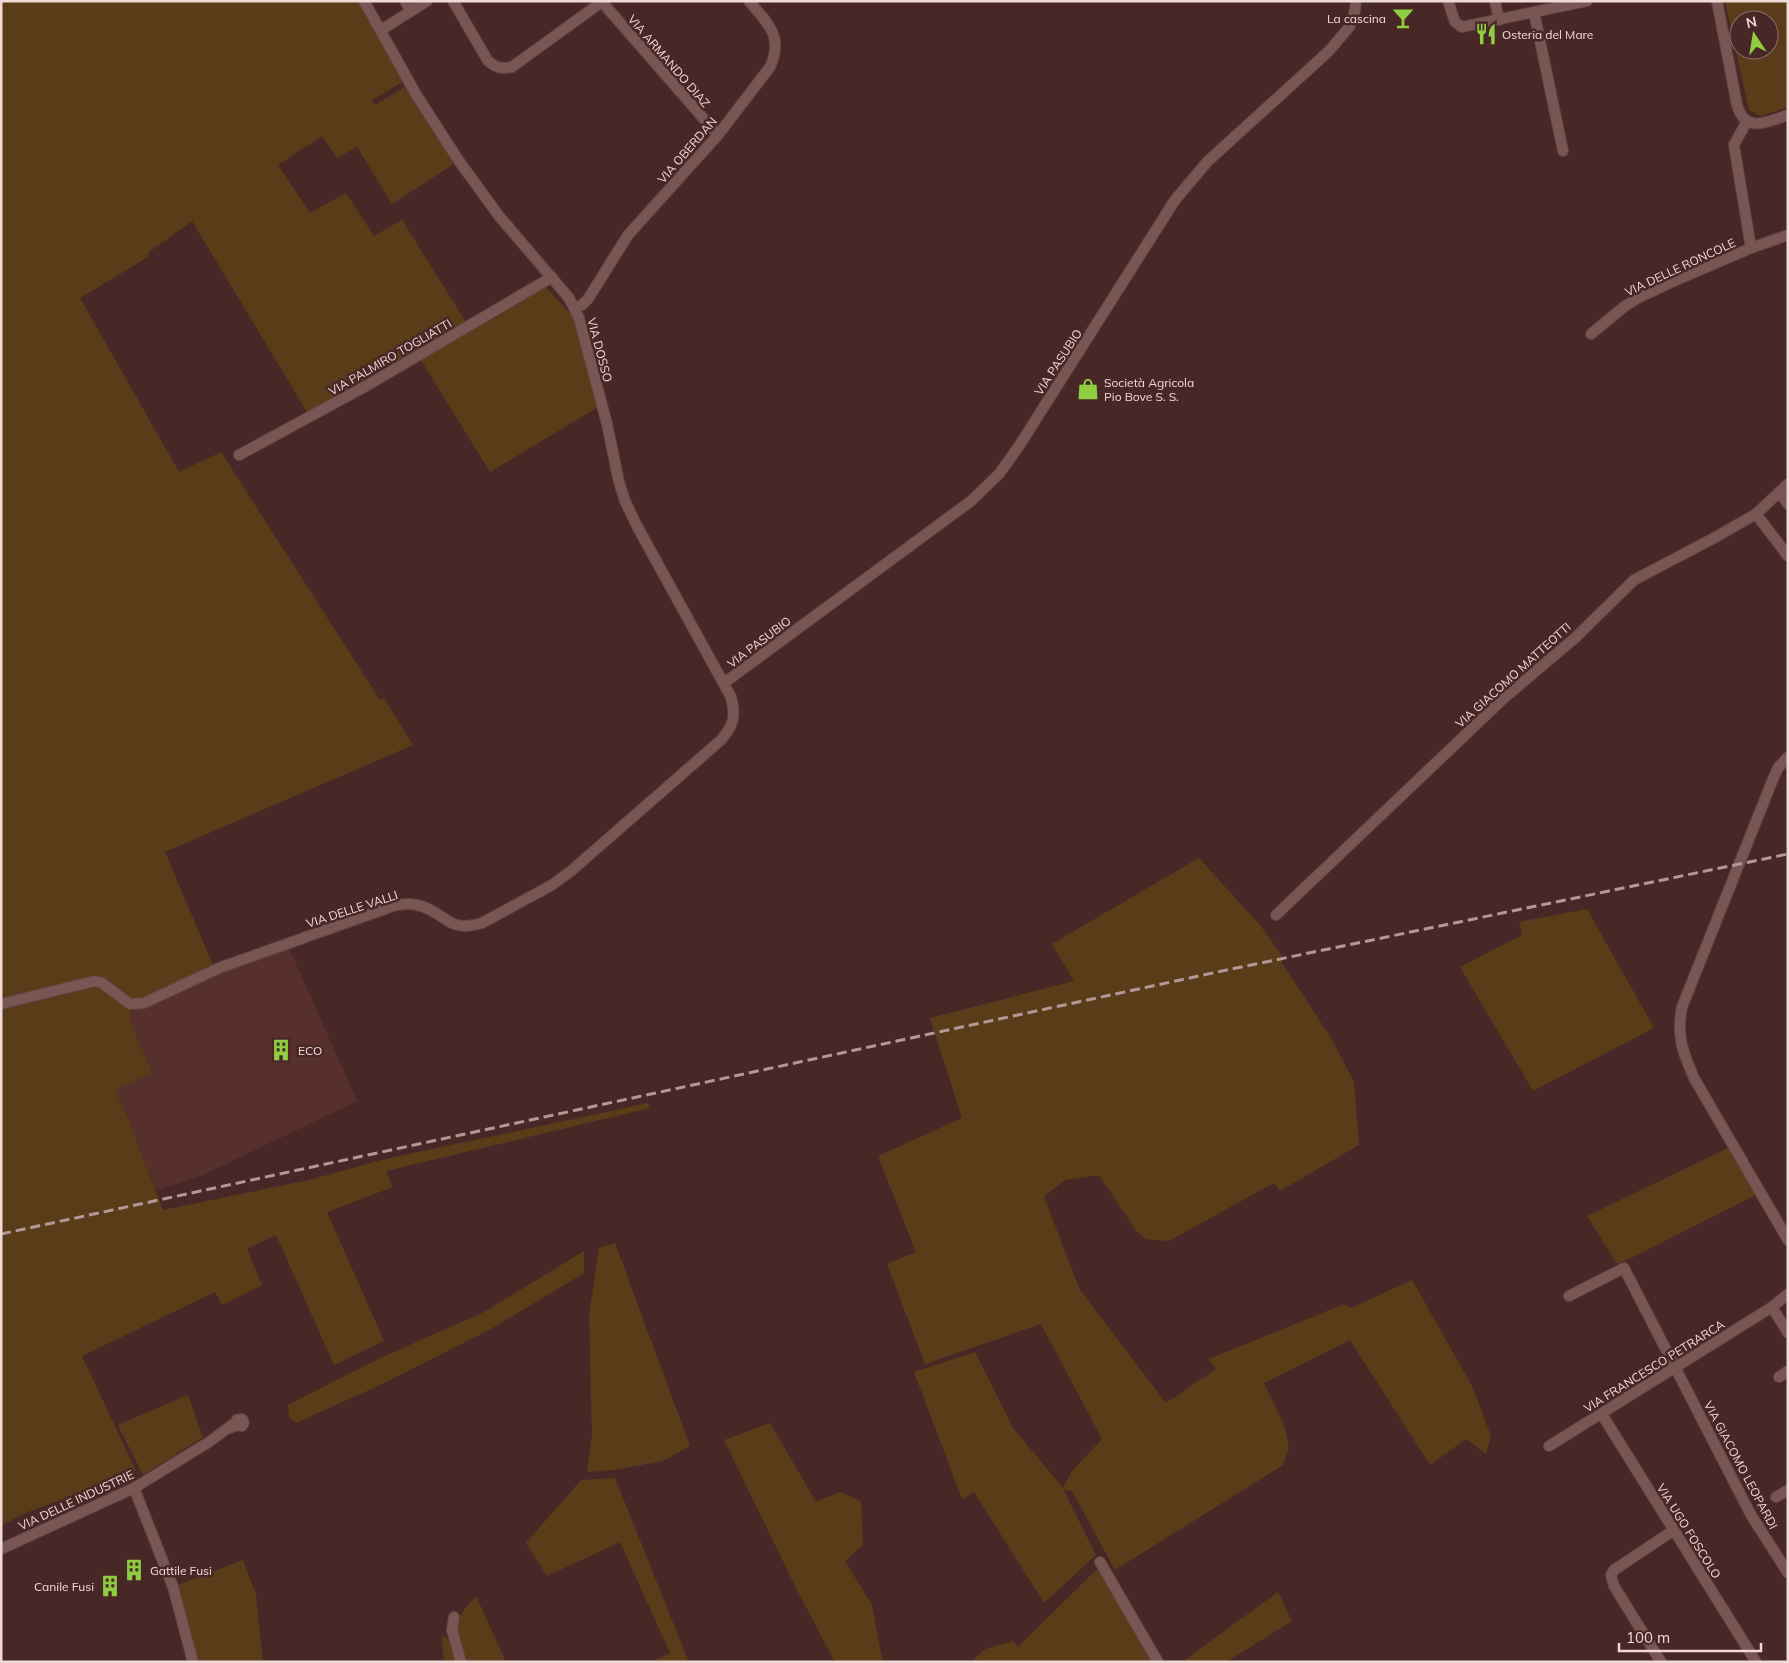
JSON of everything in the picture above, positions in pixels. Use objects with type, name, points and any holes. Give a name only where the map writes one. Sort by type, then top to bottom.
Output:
[{"type":"street","name":"VIA DOSSO","points":[[364,1],[417,96],[459,160],[499,216],[569,298],[575,308],[607,424],[619,482],[625,501],[724,684]]},
{"type":"street","points":[[405,1],[411,11]]},
{"type":"street","points":[[381,30],[427,1]]},
{"type":"street","points":[[453,1],[488,61],[496,68],[504,69],[512,67],[602,2]]},
{"type":"street","name":"VIA OBERDAN","points":[[575,308],[582,305],[588,299],[628,235],[718,136],[770,67],[775,56],[775,37],[771,28],[749,1]]},
{"type":"street","name":"VIA PASUBIO","points":[[724,684],[971,501],[999,474],[1080,352],[1176,200],[1208,161],[1329,50],[1350,26],[1356,10],[1356,1]]},
{"type":"street","points":[[1448,1],[1455,22],[1462,27],[1587,1]]},
{"type":"street","points":[[1495,1],[1499,20]]},
{"type":"street","points":[[1717,1],[1737,105],[1741,116],[1747,122],[1754,124],[1788,115]]},
{"type":"street","name":"VIA ARMANDO DIAZ","points":[[602,2],[718,136]]},
{"type":"street","points":[[1534,12],[1563,151]]},
{"type":"street","points":[[1747,122],[1734,145],[1751,248]]},
{"type":"street","name":"VIA DELLE RONCOLE","points":[[1591,334],[1625,306],[1638,298],[1751,248],[1788,235]]},
{"type":"street","name":"VIA PALMIRO TOGLIATTI","points":[[239,455],[374,381],[552,278]]},
{"type":"street","name":"VIA GIACOMO MATTEOTTI","points":[[1276,915],[1503,699],[1574,638],[1634,580],[1756,514],[1788,484]]},
{"type":"street","points":[[1779,492],[1788,504]]},
{"type":"street","points":[[1756,514],[1788,556]]},
{"type":"street","name":"VIA DELLE VALLI","points":[[1,1004],[94,981],[102,983],[130,1004],[144,1003],[219,968],[393,906],[406,904],[427,908],[449,923],[462,927],[482,923],[552,885],[571,872],[721,740],[729,731],[735,711],[731,697],[724,684]]},
{"type":"street","points":[[1788,757],[1778,768],[1773,779],[1682,1008],[1679,1026],[1682,1050],[1694,1078],[1788,1240]]},
{"type":"street","name":"VIA GIACOMO LEOPARDI","points":[[1569,1296],[1624,1268],[1751,1515],[1788,1573]]},
{"type":"street","name":"VIA FRANCESCO PETRARCA","points":[[1548,1446],[1772,1307],[1788,1294]]},
{"type":"street","name":"VIA FRANCESCO PETRARCA","points":[[1772,1307],[1788,1305]]},
{"type":"street","points":[[1772,1307],[1788,1333]]},
{"type":"street","name":"VIA UGO FOSCOLO","points":[[1601,1414],[1756,1662]]},
{"type":"street","name":"VIA DELLE INDUSTRIE","points":[[1,1549],[134,1488],[241,1421]]},
{"type":"street","points":[[134,1488],[173,1587],[193,1662]]},
{"type":"street","points":[[1776,1497],[1788,1490]]},
{"type":"street","points":[[1661,1662],[1614,1586],[1611,1575],[1614,1570],[1674,1530]]},
{"type":"street","points":[[1100,1562],[1158,1662]]},
{"type":"street","points":[[454,1617],[452,1630],[462,1662]]},
{"type":"shaded area","points":[[1,1],[361,1],[404,81],[372,100],[375,105],[408,85],[454,158],[451,160],[454,164],[392,204],[357,147],[337,158],[322,136],[278,165],[310,213],[346,193],[374,236],[402,220],[469,327],[543,284],[576,320],[598,407],[490,472],[416,352],[307,412],[192,221],[149,252],[148,257],[80,298],[179,472],[221,452],[380,700],[384,698],[413,745],[165,852],[216,972],[132,1005],[129,1021],[153,1073],[115,1090],[128,1118],[163,1210],[309,1180],[381,1160],[648,1103],[650,1108],[386,1171],[393,1187],[327,1212],[384,1341],[334,1365],[276,1235],[247,1249],[262,1285],[222,1305],[215,1292],[82,1356],[136,1471],[23,1514],[1,1526]]},
{"type":"shaded area","points":[[1725,1],[1788,1],[1788,107],[1761,116],[1749,110],[1738,60],[1779,60],[1779,10],[1729,10],[1729,19]]},
{"type":"shaded area","points":[[1199,858],[1260,925],[1282,956],[1282,963],[1331,1038],[1354,1082],[1359,1145],[1280,1191],[1274,1183],[1169,1241],[1146,1239],[1137,1232],[1099,1175],[1065,1180],[1044,1197],[1080,1290],[1166,1403],[1216,1369],[1209,1359],[1344,1304],[1351,1308],[1412,1280],[1472,1386],[1491,1436],[1486,1454],[1466,1439],[1430,1465],[1350,1340],[1264,1383],[1285,1427],[1289,1449],[1283,1465],[1115,1570],[1072,1491],[1063,1489],[1096,1555],[1044,1603],[974,1492],[962,1499],[914,1372],[975,1352],[1013,1428],[1063,1488],[1072,1471],[1102,1439],[1041,1324],[925,1364],[887,1264],[916,1252],[878,1156],[962,1118],[930,1018],[1074,981],[1052,944]]},
{"type":"shaded area","points":[[1587,909],[1654,1028],[1533,1091],[1460,967],[1522,935],[1519,922]]},
{"type":"shaded area","points":[[289,948],[357,1101],[201,1176],[156,1190],[115,1090],[153,1073],[129,1021],[132,1009],[146,1008],[220,973]]},
{"type":"shaded area","points":[[1728,1148],[1756,1195],[1617,1264],[1587,1216]]},
{"type":"shaded area","points":[[615,1243],[690,1446],[663,1461],[614,1470],[587,1472],[592,1434],[589,1316],[599,1248]]},
{"type":"shaded area","points":[[584,1251],[584,1273],[491,1329],[378,1386],[296,1423],[289,1417],[288,1405],[378,1359],[484,1312]]},
{"type":"shaded area","points":[[188,1395],[203,1437],[143,1475],[118,1425]]},
{"type":"shaded area","points":[[770,1423],[816,1502],[840,1492],[861,1501],[863,1545],[845,1561],[872,1605],[884,1662],[835,1662],[796,1588],[724,1440]]},
{"type":"shaded area","points":[[615,1478],[689,1662],[650,1662],[670,1653],[620,1542],[547,1576],[526,1543],[581,1480]]},
{"type":"shaded area","points":[[243,1560],[256,1595],[263,1662],[197,1662],[175,1586]]},
{"type":"shaded area","points":[[1096,1570],[1104,1573],[1159,1662],[971,1662],[985,1649],[1013,1641],[1018,1647]]},
{"type":"shaded area","points":[[1278,1592],[1292,1621],[1226,1662],[1182,1662]]},
{"type":"shaded area","points":[[476,1596],[506,1662],[468,1662],[463,1652],[457,1624],[466,1607]]},
{"type":"shaded area","points":[[442,1636],[447,1638],[459,1662],[446,1662],[443,1655]]},
{"type":"railway","points":[[1,1234],[1222,971],[1788,854]]},
{"type":"place","name":"La cascina","points":[[1403,18]]},
{"type":"place","name":"Osteria del Mare","points":[[1486,34]]},
{"type":"place","name":"Società Agricola Pio Bove S. S.","points":[[1088,389]]},
{"type":"place","name":"ECO","points":[[281,1050]]},
{"type":"place","name":"Gattile Fusi","points":[[134,1570]]},
{"type":"place","name":"Canile Fusi","points":[[110,1586]]}]
